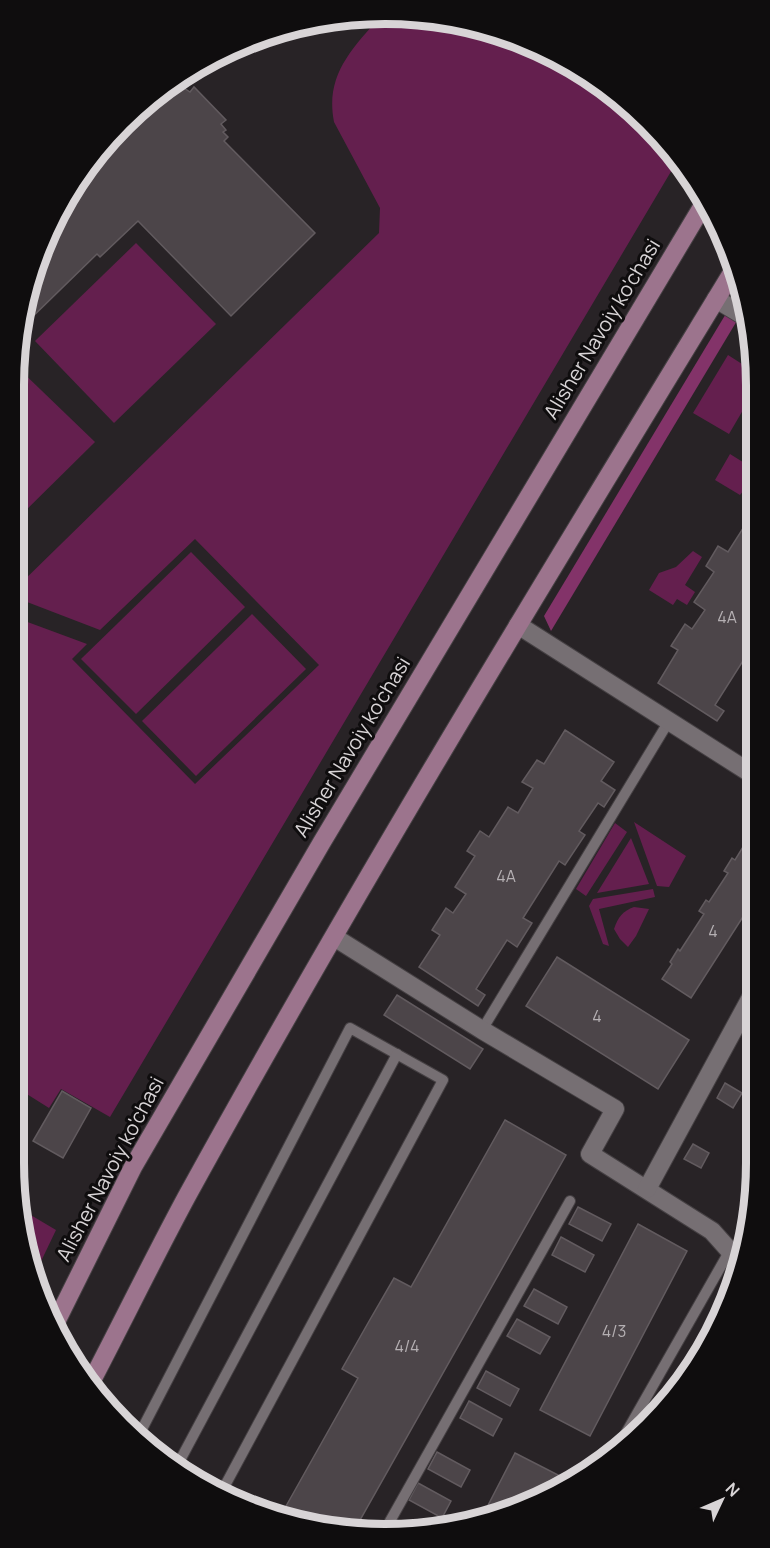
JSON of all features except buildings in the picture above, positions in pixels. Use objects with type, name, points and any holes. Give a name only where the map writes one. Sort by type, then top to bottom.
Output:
[{"type":"main road","name":"Alisher Navoiy ko'chasi","points":[[58,1317],[133,1167],[334,821],[700,210]]},
{"type":"main road","points":[[94,1376],[186,1198],[334,937],[518,625],[729,277]]},
{"type":"street","points":[[716,298],[738,312]]},
{"type":"street","points":[[518,625],[746,771]]},
{"type":"street","points":[[334,937],[482,1030],[615,1109],[590,1155],[712,1231],[733,1255]]},
{"type":"street","points":[[647,1189],[746,1007]]},
{"type":"lane","points":[[482,1030],[669,722]]},
{"type":"lane","points":[[142,1429],[350,1028],[443,1080],[224,1487]]},
{"type":"lane","points":[[180,1460],[397,1054]]},
{"type":"lane","points":[[388,1524],[570,1201]]},
{"type":"lane","points":[[629,1428],[733,1255]]},
{"type":"shaded area","points":[[373,24],[409,25],[478,36],[523,51],[566,72],[605,99],[640,130],[673,168],[110,1117],[61,1089],[49,1108],[24,1092],[24,621],[87,644],[72,659],[195,784],[319,665],[195,539],[100,630],[24,601],[24,580],[379,233],[380,208],[334,122],[332,106],[337,77],[359,41]]},
{"type":"shaded area","points":[[136,243],[216,324],[114,423],[35,341]]},
{"type":"shaded area","points":[[730,307],[737,308],[739,317],[551,631],[544,616]]},
{"type":"shaded area","points":[[728,355],[745,366],[746,405],[729,434],[693,413]]},
{"type":"shaded area","points":[[24,374],[95,442],[24,512]]},
{"type":"shaded area","points":[[730,454],[746,464],[746,491],[744,490],[740,495],[715,480]]},
{"type":"shaded area","points":[[693,551],[702,557],[685,585],[695,592],[687,605],[677,599],[673,605],[649,590],[659,573],[676,567]]},
{"type":"shaded area","points":[[191,552],[245,607],[136,714],[81,659]]},
{"type":"shaded area","points":[[252,614],[306,669],[196,776],[142,721]]},
{"type":"shaded area","points":[[634,822],[686,856],[669,887],[657,886]]},
{"type":"shaded area","points":[[615,823],[627,832],[586,896],[576,889]]},
{"type":"shaded area","points":[[631,838],[649,884],[597,893]]},
{"type":"shaded area","points":[[653,889],[655,897],[599,909],[609,946],[603,944],[589,906],[593,899]]},
{"type":"shaded area","points":[[634,907],[649,909],[628,947],[614,929],[621,915]]},
{"type":"shaded area","points":[[29,1214],[56,1230],[39,1266],[36,1256]]}]
